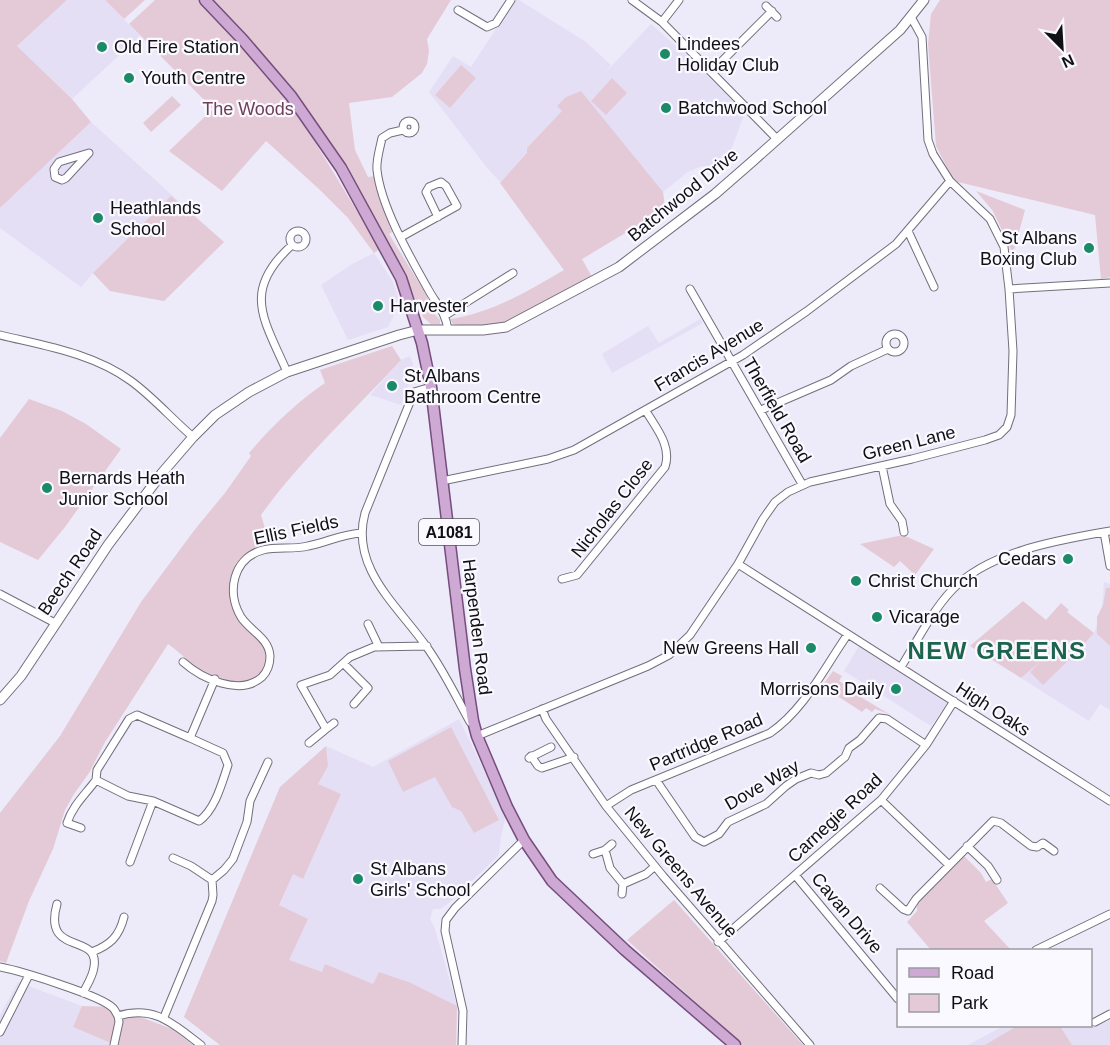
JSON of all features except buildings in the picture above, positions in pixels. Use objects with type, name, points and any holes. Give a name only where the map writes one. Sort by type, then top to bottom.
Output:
[{"type":"main road","name":"Harpenden Road","points":[[205,0],[291,96],[341,168],[400,278],[418,330],[431,387],[465,669],[477,736],[507,807],[524,840],[552,882],[595,924],[735,1045]]},
{"type":"street","points":[[458,10],[487,27],[496,23],[511,0]]},
{"type":"street","points":[[632,0],[662,22],[777,139]]},
{"type":"street","points":[[662,22],[679,0]]},
{"type":"street","name":"Batchwood Drive","points":[[418,330],[483,330],[506,327],[619,267],[715,194],[900,30],[924,0]]},
{"type":"street","points":[[711,72],[772,11]]},
{"type":"street","name":"Green Lane","points":[[477,736],[648,666],[669,655],[690,635],[738,564],[763,519],[775,502],[788,492],[802,484],[996,436],[1007,427],[1011,415],[1013,351],[1004,247],[990,219],[950,181],[933,154],[928,140],[922,37],[911,17]]},
{"type":"street","points":[[403,130],[390,133],[382,138],[376,169],[386,204],[432,296],[446,315],[448,330]]},
{"type":"street","points":[[89,153],[66,178],[62,180],[55,177],[54,169],[59,162],[89,153]]},
{"type":"street","name":"Francis Avenue","points":[[442,482],[548,459],[574,450],[731,361],[807,311],[896,244],[950,181]]},
{"type":"street","points":[[401,237],[438,217],[457,206],[446,186],[441,182],[429,187],[426,192],[438,217]]},
{"type":"street","points":[[908,231],[934,287]]},
{"type":"street","points":[[287,372],[262,315],[260,298],[264,280],[273,263],[292,245]]},
{"type":"street","points":[[446,315],[513,273]]},
{"type":"street","points":[[1009,289],[1110,283]]},
{"type":"street","name":"Therfield Road","points":[[690,289],[802,484]]},
{"type":"street","name":"Beech Road","points":[[0,700],[21,676],[108,545],[193,437],[215,415],[249,392],[287,372],[418,330]]},
{"type":"street","points":[[0,335],[73,352],[100,364],[131,381],[193,437]]},
{"type":"street","points":[[761,410],[831,380],[851,366],[888,349]]},
{"type":"street","points":[[431,387],[414,392],[365,513],[361,533],[365,555],[378,582],[395,609],[427,646],[470,722]]},
{"type":"street","name":"Nicholas Close","points":[[562,579],[578,575],[665,467],[666,446],[646,411]]},
{"type":"street","points":[[882,466],[890,504],[902,522],[904,532]]},
{"type":"street","points":[[898,515],[904,509]]},
{"type":"street","points":[[901,667],[951,591],[969,574],[990,563],[1049,543],[1107,532],[1110,566]]},
{"type":"street","name":"Ellis Fields","points":[[183,662],[191,669],[239,686],[251,683],[265,673],[269,663],[267,645],[241,616],[233,595],[234,579],[245,560],[265,549],[307,547],[342,535],[361,533]]},
{"type":"street","name":"High Oaks","points":[[738,564],[1110,801]]},
{"type":"street","points":[[0,594],[55,623]]},
{"type":"street","points":[[368,624],[379,647]]},
{"type":"street","name":"Partridge Road","points":[[606,806],[631,790],[770,733],[785,723],[797,710],[848,633]]},
{"type":"street","points":[[326,729],[301,685],[330,675],[350,657],[379,647],[427,646]]},
{"type":"street","points":[[344,664],[368,688],[354,704]]},
{"type":"street","points":[[190,738],[215,679]]},
{"type":"street","name":"Carnegie Road","points":[[718,942],[881,800],[926,745],[954,701]]},
{"type":"street","name":"New Greens Avenue","points":[[542,709],[546,719],[606,806],[718,942],[810,1045]]},
{"type":"street","points":[[81,828],[67,823],[69,816],[77,801],[96,780],[98,770],[129,719],[137,715],[223,753],[228,765],[212,805],[205,817],[199,821],[153,801],[128,795],[96,780]]},
{"type":"street","name":"Dove Way","points":[[656,780],[695,837],[704,842],[719,834],[728,822],[758,810],[796,779],[811,773],[824,774],[845,757],[849,748],[860,740],[879,718],[887,719],[926,745]]},
{"type":"street","points":[[309,743],[334,723]]},
{"type":"street","points":[[528,755],[551,747]]},
{"type":"street","points":[[528,755],[542,768],[574,758]]},
{"type":"street","points":[[528,755],[534,768]]},
{"type":"street","points":[[212,880],[233,859],[247,822],[250,801],[268,762]]},
{"type":"street","points":[[881,800],[949,865]]},
{"type":"street","points":[[130,862],[153,801]]},
{"type":"street","points":[[880,888],[908,911],[993,821],[1001,823],[1031,846],[1037,847],[1043,843],[1054,851]]},
{"type":"street","points":[[462,1045],[463,1011],[445,931],[446,920],[455,908],[524,840]]},
{"type":"street","points":[[593,854],[605,850],[612,844]]},
{"type":"street","points":[[967,846],[988,867],[997,880]]},
{"type":"street","points":[[605,850],[610,868],[623,884],[622,894]]},
{"type":"street","points":[[173,858],[191,866],[212,880]]},
{"type":"street","points":[[623,884],[646,874],[656,866]]},
{"type":"street","name":"Cavan Drive","points":[[795,875],[897,998]]},
{"type":"street","points":[[164,1017],[212,901],[212,880]]},
{"type":"street","points":[[57,904],[53,919],[58,933],[66,940],[83,945],[92,952],[94,966],[83,993]]},
{"type":"street","points":[[1040,949],[1110,914]]},
{"type":"street","points":[[92,952],[108,946],[122,927],[124,917]]},
{"type":"street","points":[[0,967],[83,993],[112,1007],[119,1022],[114,1045]]},
{"type":"street","points":[[0,1032],[29,975]]},
{"type":"street","points":[[118,1016],[142,1012],[164,1017],[201,1045]]},
{"type":"street","points":[[1095,1022],[1110,1014]]},
{"type":"shaded area","points":[[67,0],[105,0],[140,36],[72,99],[17,46]]},
{"type":"shaded area","points":[[515,0],[519,0],[586,42],[611,65],[605,73],[651,24],[683,52],[744,115],[730,153],[708,169],[702,166],[688,172],[663,192],[665,209],[564,270],[524,217],[505,187],[488,169],[429,92],[453,56],[471,67]]},
{"type":"shaded area","name":"Heathlands School","points":[[91,122],[224,242],[164,301],[110,291],[93,273],[81,287],[0,228],[0,208]]},
{"type":"shaded area","points":[[374,253],[393,282],[400,303],[388,327],[348,340],[321,285],[352,264]]},
{"type":"shaded area","points":[[700,319],[703,323],[612,373],[602,354],[648,326],[659,343]]},
{"type":"shaded area","points":[[410,356],[413,364],[407,393],[401,405],[370,395],[401,360]]},
{"type":"shaded area","points":[[1104,582],[1110,584],[1110,710],[1100,704],[1089,721],[1021,678],[1049,652],[1049,642],[1075,640],[1094,633],[1102,610]]},
{"type":"shaded area","points":[[859,646],[947,703],[931,726],[844,671]]},
{"type":"shaded area","name":"St Albans Girls' School","points":[[459,719],[506,816],[499,855],[448,904],[440,909],[433,909],[430,919],[435,929],[457,1006],[456,1045],[220,1045],[184,1017],[280,787],[326,746],[373,767]]},
{"type":"shaded area","points":[[18,982],[82,1006],[73,1027],[114,1045],[0,1045],[0,1015]]},
{"type":"shaded area","points":[[1110,1017],[1110,1044],[968,1045],[1001,1027],[1092,1027],[1092,1024]]},
{"type":"green space","points":[[0,0],[67,0],[17,46],[72,99],[91,122],[0,208]]},
{"type":"green space","points":[[105,0],[145,0],[124,19]]},
{"type":"green space","name":"The Woods","points":[[155,0],[200,0],[241,42],[296,111],[380,249],[374,253],[348,218],[266,141],[222,191],[169,151],[213,109],[129,24]]},
{"type":"green space","points":[[210,0],[451,0],[427,39],[429,51],[427,64],[422,73],[392,97],[349,103],[355,150],[368,177],[377,176],[395,230],[389,234],[427,296],[431,310],[440,320],[440,324],[431,324],[423,317],[402,270],[343,166]]},
{"type":"green space","points":[[940,0],[1110,0],[1110,277],[1101,279],[1095,215],[954,181],[936,146],[928,44],[931,14]]},
{"type":"green space","points":[[461,65],[476,78],[450,108],[435,95]]},
{"type":"green space","points":[[612,78],[627,93],[606,115],[591,101]]},
{"type":"green space","points":[[581,91],[663,192],[665,209],[582,259],[592,277],[502,324],[473,327],[453,324],[450,319],[495,306],[564,270],[500,183],[527,153],[527,148],[562,111],[557,106],[566,97]]},
{"type":"green space","points":[[172,96],[181,105],[151,132],[143,123]]},
{"type":"green space","points":[[976,191],[1025,210],[1013,254],[993,211]]},
{"type":"green space","points":[[171,196],[224,242],[164,301],[110,291],[93,273]]},
{"type":"green space","points":[[392,346],[401,360],[311,454],[277,494],[261,515],[270,545],[246,555],[232,574],[230,598],[233,610],[240,622],[265,649],[264,669],[253,679],[235,682],[225,680],[199,669],[168,644],[105,742],[89,773],[65,810],[53,849],[29,901],[6,963],[0,961],[0,813],[60,736],[141,602],[225,493],[251,456],[249,453],[285,415],[325,383],[320,370]]},
{"type":"green space","name":"Bernards Heath Junior School","points":[[29,399],[62,411],[86,424],[121,449],[65,527],[38,560],[0,542],[0,438]]},
{"type":"green space","points":[[903,535],[934,549],[915,575],[900,561],[894,567],[860,544]]},
{"type":"green space","points":[[1106,588],[1110,588],[1110,646],[1097,634],[1097,617],[1103,605]]},
{"type":"green space","points":[[1023,601],[1046,620],[1061,603],[1069,610],[1067,612],[1094,633],[1084,644],[1075,640],[1049,642],[1050,652],[1055,650],[1062,656],[1069,649],[1074,655],[1043,685],[1030,672],[1042,660],[1021,678],[970,646]]},
{"type":"green space","points":[[833,671],[842,676],[839,681],[844,684],[844,687],[889,714],[875,709],[872,712],[866,708],[862,712],[822,686]]},
{"type":"green space","points":[[451,727],[499,820],[474,833],[461,811],[452,807],[435,777],[403,792],[388,761]]},
{"type":"green space","points":[[326,746],[328,766],[318,784],[341,794],[303,879],[293,874],[279,905],[308,919],[289,960],[322,972],[325,964],[373,984],[379,972],[411,983],[457,1006],[456,1045],[220,1045],[184,1017],[280,787]]},
{"type":"green space","points":[[963,855],[981,873],[986,882],[992,879],[1008,903],[984,921],[1010,949],[930,949],[907,922],[917,911],[917,902]]},
{"type":"green space","points":[[674,900],[803,1045],[743,1045],[627,940]]},
{"type":"green space","points":[[82,1006],[114,1007],[172,1029],[193,1045],[115,1045],[73,1027]]},
{"type":"green space","points":[[1015,1027],[1061,1027],[1072,1045],[985,1045]]},
{"type":"place","name":"Old Fire Station","points":[[102,47]]},
{"type":"place","name":"Lindees Holiday Club","points":[[665,54]]},
{"type":"place","name":"Youth Centre","points":[[129,78]]},
{"type":"place","name":"Batchwood School","points":[[666,108]]},
{"type":"place","name":"Heathlands School","points":[[98,218]]},
{"type":"place","name":"St Albans Boxing Club","points":[[1089,248]]},
{"type":"place","name":"Harvester","points":[[378,306]]},
{"type":"place","name":"St Albans Bathroom Centre","points":[[392,386]]},
{"type":"place","name":"Bernards Heath Junior School","points":[[47,488]]},
{"type":"place","name":"Cedars","points":[[1068,559]]},
{"type":"place","name":"Christ Church","points":[[856,581]]},
{"type":"place","name":"Vicarage","points":[[877,617]]},
{"type":"place","name":"New Greens Hall","points":[[811,648]]},
{"type":"place","name":"Morrisons Daily","points":[[896,689]]},
{"type":"place","name":"St Albans Girls' School","points":[[358,879]]},
{"type":"district","name":"NEW GREENS","points":[[997,650]]}]
